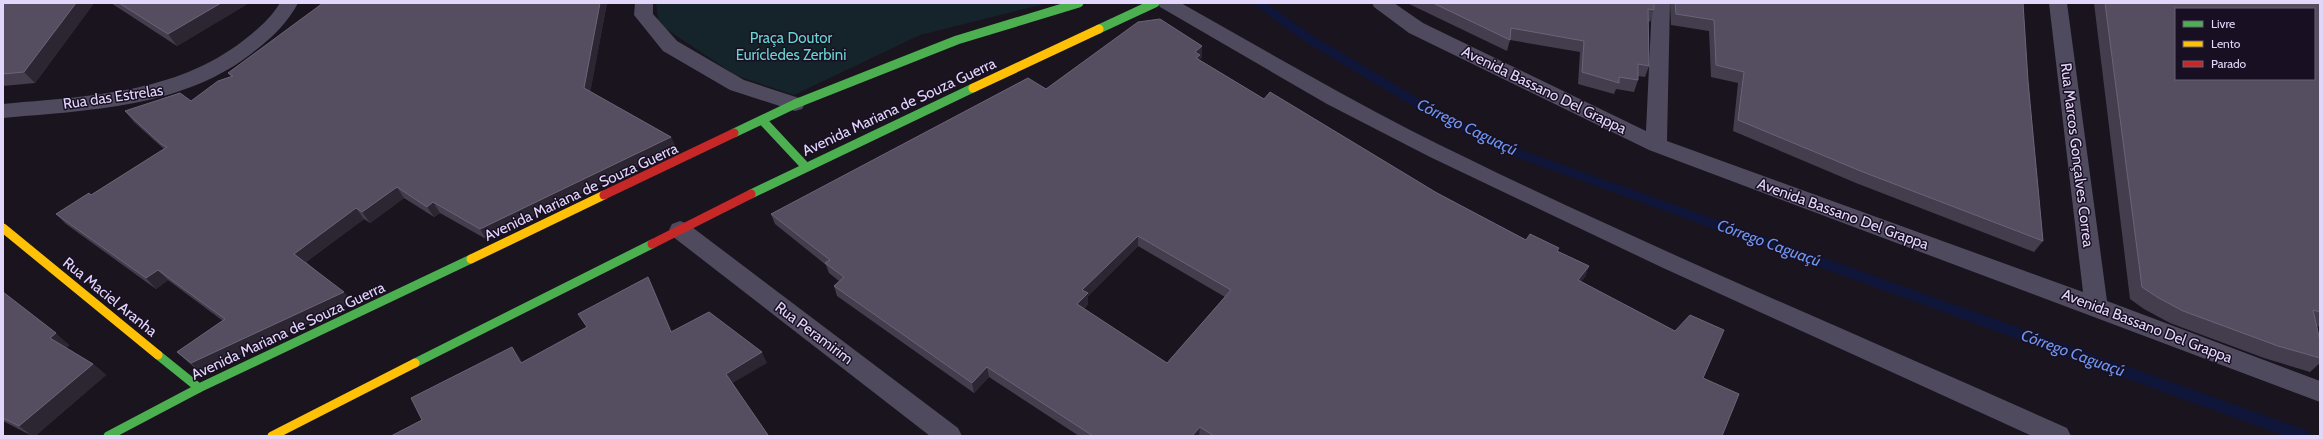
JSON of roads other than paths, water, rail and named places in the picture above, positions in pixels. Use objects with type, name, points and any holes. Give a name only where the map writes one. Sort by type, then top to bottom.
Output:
[{"type":"main road","name":"Avenida Mariana de Souza Guerra","points":[[108,436],[199,388],[765,124],[795,104],[957,40],[1079,3]]},
{"type":"main road","name":"Avenida Mariana de Souza Guerra","points":[[272,436],[805,166],[1155,3]]},
{"type":"main road","points":[[765,124],[805,166]]},
{"type":"main road","name":"Rua Maciel Aranha","points":[[3,228],[199,388]]},
{"type":"street","name":"Rua das Estrelas","points":[[3,111],[145,95],[176,87],[223,65],[246,50],[284,14],[290,3]]},
{"type":"street","points":[[644,3],[644,15],[670,46],[737,85],[795,104]]},
{"type":"street","points":[[1167,3],[1336,99],[1436,151],[1580,220],[2058,436]]},
{"type":"street","name":"Avenida Bassano Del Grappa","points":[[1381,3],[1416,28],[1656,145],[2096,307],[2320,392]]},
{"type":"street","points":[[1656,145],[1661,3]]},
{"type":"street","name":"Rua Marcos Gonçalves Correa","points":[[2058,3],[2096,307]]},
{"type":"street","name":"Rua Peramirim","points":[[680,230],[949,436]]},
{"type":"waterway","name":"Córrego Caguaçú","points":[[1258,3],[1308,38],[1432,112],[1520,154],[2303,436]]},
{"type":"park label","name":"Praça Doutor Eurícledes Zerbini","points":[[791,46]]}]
